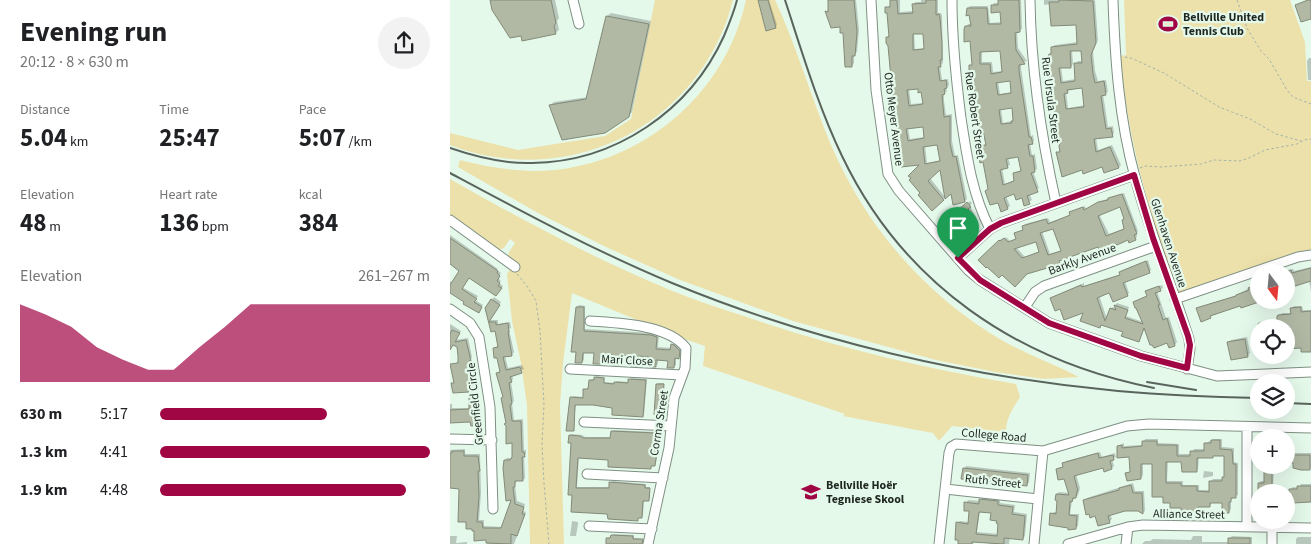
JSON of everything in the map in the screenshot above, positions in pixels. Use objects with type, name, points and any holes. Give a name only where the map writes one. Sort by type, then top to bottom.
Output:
[{"type":"street","points":[[574,0],[579,24]]},
{"type":"street","name":"Otto Meyer Avenue","points":[[871,0],[876,90],[888,174],[899,191],[980,280],[1049,323],[1141,356],[1187,368]]},
{"type":"street","name":"Rue Robert Street","points":[[952,0],[958,93],[966,152],[974,189],[990,229]]},
{"type":"street","name":"Rue Ursula Street","points":[[1030,0],[1034,72],[1046,158],[1056,203]]},
{"type":"street","name":"Glenhaven Avenue","points":[[1112,0],[1115,57],[1124,121],[1134,172],[1156,246],[1189,342],[1187,368]]},
{"type":"street","points":[[958,258],[990,229],[1001,223],[1134,172]]},
{"type":"street","points":[[450,220],[515,267]]},
{"type":"street","name":"Barkly Avenue","points":[[1025,307],[1035,292],[1044,286],[1156,246]]},
{"type":"street","points":[[1175,299],[1311,255]]},
{"type":"street","name":"Greenfield Circle","points":[[450,310],[470,322],[479,337],[490,407],[493,509]]},
{"type":"street","name":"Corma Street","points":[[590,321],[636,324],[678,340],[686,348],[685,368],[674,398],[669,448],[648,544]]},
{"type":"street","points":[[1187,368],[1217,376],[1311,372]]},
{"type":"street","name":"Mari Close","points":[[570,369],[682,375]]},
{"type":"street","points":[[584,422],[671,426]]},
{"type":"street","points":[[1034,544],[1043,451],[1127,426],[1140,424],[1311,428]]},
{"type":"street","points":[[1247,427],[1247,527]]},
{"type":"street","points":[[450,439],[492,440]]},
{"type":"street","name":"College Road","points":[[939,544],[951,447],[956,444],[1043,451]]},
{"type":"street","points":[[587,474],[663,478]]},
{"type":"street","name":"Ruth Street","points":[[945,489],[1038,499]]},
{"type":"street","points":[[589,526],[652,529]]},
{"type":"street","points":[[1126,544],[1128,527]]},
{"type":"street","name":"Alliance Street","points":[[1068,544],[1128,527],[1250,527]]},
{"type":"street","name":"Alliance Street","points":[[1295,528],[1311,528]]},
{"type":"street","points":[[1272,529],[1272,544]]},
{"type":"path","points":[[1236,0],[1247,28],[1261,51],[1269,59],[1287,90],[1293,97],[1311,104]]},
{"type":"path","points":[[1115,57],[1131,58],[1149,66],[1176,79],[1188,89],[1219,106],[1250,119],[1276,134],[1301,141],[1311,140]]},
{"type":"path","points":[[1134,172],[1145,166],[1161,167],[1201,164],[1214,160],[1240,161],[1265,150],[1297,144],[1301,141]]},
{"type":"path","points":[[515,267],[515,272],[527,286],[536,301],[543,369],[542,444],[550,544]]},
{"type":"shaded area","points":[[655,0],[733,0],[717,44],[692,82],[661,113],[625,137],[584,152],[540,159],[495,157],[450,145],[450,133],[518,150],[605,136],[631,119]]},
{"type":"shaded area","points":[[746,0],[775,0],[831,145],[845,175],[880,231],[901,257],[924,281],[975,323],[1012,346],[1079,377],[1044,379],[995,372],[936,360],[793,321],[680,280],[608,248],[538,213],[458,167],[460,160],[489,167],[519,170],[539,171],[575,167],[610,157],[642,141],[672,121],[697,96],[719,67],[735,35]]},
{"type":"shaded area","points":[[1124,0],[1290,0],[1305,42],[1307,81],[1311,81],[1311,251],[1270,264],[1250,264],[1250,271],[1183,292],[1179,292],[1175,288],[1140,174],[1123,86],[1120,56],[1126,55]]},
{"type":"shaded area","points":[[450,179],[523,220],[623,270],[696,300],[845,347],[913,364],[1016,384],[1020,397],[1012,409],[1006,432],[952,426],[939,441],[933,433],[843,416],[845,414],[703,366],[705,346],[678,337],[572,293],[560,405],[564,544],[530,544],[527,405],[512,321],[507,274],[511,268],[516,271],[519,266],[508,256],[515,243],[510,239],[504,248],[499,250],[450,216]]},
{"type":"building","points":[[490,0],[551,0],[556,23],[554,26],[556,34],[522,41],[521,36],[510,38],[492,10]]},
{"type":"building","points":[[758,0],[768,0],[776,28],[766,31]]},
{"type":"building","points":[[828,0],[854,0],[857,32],[855,56],[852,56],[852,67],[845,67],[843,33],[840,33],[840,27],[831,28],[825,11],[828,12]]},
{"type":"building","points":[[890,0],[897,0],[898,14],[913,13],[912,4],[926,3],[926,0],[936,0],[936,15],[939,14],[940,18],[942,43],[941,67],[938,67],[940,81],[946,80],[947,88],[944,89],[945,94],[942,95],[944,117],[950,116],[950,144],[953,157],[956,156],[965,202],[953,205],[951,194],[945,199],[940,170],[928,181],[944,200],[932,211],[918,195],[920,193],[909,180],[911,178],[908,176],[919,165],[901,167],[888,46],[886,43],[886,37],[889,37],[885,7],[890,7]],"holes":[[[913,34],[923,34],[924,49],[913,50]],[[918,89],[918,93],[921,92],[923,104],[909,106],[907,90]],[[923,127],[924,138],[908,141],[906,129]],[[937,145],[940,161],[925,164],[923,147]]]},
{"type":"building","points":[[998,0],[1019,0],[1020,32],[1015,33],[1016,50],[1025,64],[1019,65],[1019,71],[1029,137],[1031,137],[1033,144],[1028,145],[1030,156],[1033,156],[1035,172],[1031,173],[1038,192],[1027,196],[1030,204],[1024,206],[1022,198],[1016,200],[1014,194],[1004,198],[1008,209],[1001,212],[998,203],[990,205],[985,191],[988,189],[983,162],[980,163],[976,147],[986,145],[983,131],[978,132],[976,121],[973,121],[971,107],[976,107],[973,73],[970,73],[969,69],[969,65],[972,65],[970,41],[964,42],[965,26],[971,26],[969,15],[966,16],[967,8],[987,8],[988,24],[1001,24],[1000,12],[991,13],[991,5],[998,5]],"holes":[[[1000,51],[1002,72],[991,74],[990,64],[980,64],[980,52]],[[1010,81],[1011,93],[998,95],[996,83]],[[1012,108],[1012,123],[1001,124],[999,110]],[[1018,157],[1021,171],[1013,173],[1014,181],[1003,185],[1000,170],[1008,168],[1006,159]]]},
{"type":"building","points":[[1059,0],[1093,1],[1096,43],[1091,55],[1093,74],[1095,83],[1104,81],[1106,95],[1101,96],[1106,129],[1111,128],[1113,137],[1094,139],[1096,152],[1110,147],[1119,168],[1104,173],[1102,167],[1083,174],[1082,170],[1062,177],[1056,152],[1060,152],[1060,143],[1058,133],[1055,133],[1054,130],[1055,122],[1051,84],[1047,84],[1045,69],[1051,68],[1047,59],[1049,54],[1051,54],[1051,47],[1077,44],[1076,25],[1051,26],[1049,2],[1059,2]],"holes":[[[1070,51],[1081,51],[1082,63],[1074,63],[1075,81],[1061,83],[1059,68],[1071,68]],[[1082,88],[1084,107],[1066,109],[1064,94],[1068,93],[1067,90]]]},
{"type":"building","points":[[1311,0],[1311,19],[1301,22],[1295,5]]},
{"type":"building","points":[[606,16],[649,24],[629,117],[605,133],[562,140],[549,105],[586,99]]},
{"type":"building","points":[[1122,194],[1137,234],[1134,235],[1136,240],[1129,243],[1128,240],[1099,250],[1098,247],[1059,261],[1060,263],[1054,266],[1027,274],[1015,287],[1002,275],[999,278],[978,260],[999,240],[1004,238],[1008,242],[1016,239],[1014,233],[1023,230],[1022,226],[1046,219],[1048,224],[1070,215],[1069,212],[1083,207],[1084,210],[1098,202],[1108,200],[1108,198]],"holes":[[[1120,207],[1124,219],[1122,220],[1124,229],[1106,236],[1098,216]],[[1053,229],[1061,251],[1048,255],[1040,233]],[[1036,242],[1039,252],[1022,258],[1014,249]]]},
{"type":"building","points":[[967,202],[971,207],[968,209],[974,223],[972,231],[962,241],[959,241],[951,230],[961,220],[955,213]]},
{"type":"building","points":[[450,238],[498,271],[497,273],[500,276],[497,281],[500,283],[498,286],[502,288],[496,296],[469,278],[462,289],[477,299],[474,302],[482,307],[479,313],[463,304],[464,302],[450,293],[450,285],[459,271],[450,264]]},
{"type":"building","points":[[1146,261],[1150,273],[1123,283],[1128,296],[1113,302],[1109,293],[1097,298],[1105,321],[1110,308],[1116,310],[1114,305],[1128,310],[1125,318],[1143,324],[1133,302],[1147,296],[1145,291],[1159,286],[1161,291],[1155,293],[1160,305],[1158,305],[1163,320],[1167,318],[1175,346],[1169,348],[1167,343],[1154,348],[1150,345],[1144,328],[1139,342],[1121,336],[1123,332],[1101,325],[1100,328],[1080,321],[1083,313],[1064,320],[1060,309],[1055,311],[1050,298],[1081,285],[1082,287],[1120,275],[1119,272]]},
{"type":"building","points":[[1311,268],[1311,281],[1295,286],[1295,272]]},
{"type":"building","points":[[1250,287],[1250,305],[1241,308],[1240,306],[1210,316],[1211,318],[1201,322],[1196,308],[1236,296],[1249,290],[1248,288]]},
{"type":"building","points":[[491,299],[500,305],[489,322],[496,322],[496,325],[508,323],[512,356],[503,357],[506,370],[520,367],[522,373],[510,377],[512,382],[509,383],[512,421],[521,421],[522,452],[524,452],[525,457],[522,457],[523,481],[515,481],[515,487],[513,487],[515,504],[524,507],[522,514],[525,514],[517,536],[511,534],[511,544],[486,543],[486,540],[474,541],[474,531],[466,529],[466,522],[458,522],[459,489],[450,488],[450,453],[452,451],[464,451],[464,456],[478,456],[480,471],[478,471],[477,522],[482,522],[483,528],[501,528],[511,500],[506,501],[503,468],[504,460],[510,460],[512,457],[512,443],[506,444],[506,426],[504,424],[506,423],[501,398],[503,397],[496,373],[500,372],[497,358],[494,358],[493,348],[498,347],[495,331],[491,332],[485,308]]},
{"type":"building","points":[[576,307],[584,307],[584,331],[651,335],[657,337],[656,349],[670,350],[671,344],[674,345],[680,351],[679,359],[675,358],[674,368],[667,368],[668,361],[656,360],[656,367],[649,367],[649,357],[638,356],[637,366],[630,366],[631,356],[620,355],[619,365],[612,365],[613,355],[601,354],[601,364],[593,364],[594,353],[583,353],[582,363],[575,363],[576,352],[571,352]]},
{"type":"building","points":[[1301,307],[1301,312],[1311,311],[1311,352],[1301,352],[1301,348],[1295,348],[1295,319],[1277,319],[1278,315],[1291,314],[1290,309]]},
{"type":"building","points":[[452,330],[460,333],[455,342],[466,340],[475,385],[468,386],[469,392],[453,393],[451,383],[454,383],[450,364],[458,363],[458,356],[457,347],[453,345],[450,350],[450,334]]},
{"type":"building","points":[[1245,339],[1248,357],[1231,360],[1227,342]]},
{"type":"building","points":[[594,377],[604,378],[604,383],[614,384],[614,382],[628,383],[628,379],[646,380],[643,417],[612,415],[612,408],[575,405],[574,431],[566,431],[570,397],[583,398],[583,389],[588,389],[589,380],[594,380]]},
{"type":"building","points":[[656,384],[664,384],[662,415],[654,415]]},
{"type":"building","points":[[469,397],[478,398],[479,425],[471,426],[470,422],[450,423],[450,410],[469,409]]},
{"type":"building","points":[[611,431],[655,433],[655,436],[659,437],[655,466],[651,466],[651,469],[608,467],[608,460],[578,458],[576,488],[609,488],[609,482],[645,485],[645,488],[650,488],[649,501],[643,501],[642,518],[638,518],[638,521],[608,519],[607,514],[571,512],[572,495],[568,495],[571,443],[568,443],[569,435],[583,438],[610,438]]},
{"type":"building","points":[[1211,440],[1220,440],[1220,449],[1232,450],[1233,464],[1236,464],[1236,498],[1231,498],[1231,502],[1229,502],[1229,513],[1222,513],[1222,503],[1210,503],[1210,507],[1198,507],[1198,515],[1181,516],[1181,508],[1170,508],[1170,503],[1163,503],[1163,497],[1152,497],[1152,464],[1141,464],[1141,479],[1127,481],[1125,473],[1130,472],[1129,457],[1117,458],[1117,446],[1122,445],[1122,448],[1142,446],[1142,441],[1157,441],[1157,445],[1177,445],[1177,456],[1190,456],[1190,451],[1204,451],[1204,443],[1211,443]],"holes":[[[1224,456],[1224,477],[1222,477],[1222,481],[1209,481],[1209,492],[1197,491],[1197,486],[1181,486],[1181,483],[1166,483],[1166,462],[1181,462],[1182,472],[1197,472],[1197,458]]]},
{"type":"building","points":[[1098,453],[1099,458],[1113,455],[1114,460],[1110,461],[1112,469],[1104,472],[1103,468],[1074,476],[1078,491],[1076,498],[1073,498],[1072,502],[1070,501],[1069,515],[1077,516],[1076,529],[1068,530],[1068,528],[1049,525],[1050,513],[1056,514],[1056,494],[1069,495],[1064,479],[1058,480],[1056,469],[1063,467],[1062,463]]},
{"type":"building","points":[[1295,455],[1310,455],[1310,470],[1295,468]]},
{"type":"building","points":[[963,468],[1028,475],[1027,486],[961,479]]},
{"type":"building","points":[[1264,474],[1272,474],[1272,484],[1258,484],[1264,483]]},
{"type":"building","points":[[1131,485],[1133,493],[1142,493],[1143,514],[1138,511],[1125,511],[1108,516],[1110,523],[1098,526],[1095,516],[1090,518],[1089,514],[1086,515],[1083,500]]},
{"type":"building","points":[[1297,486],[1311,486],[1311,502],[1295,503],[1295,489],[1297,489]]},
{"type":"building","points":[[979,499],[998,501],[998,505],[1013,507],[1012,514],[1025,516],[1023,540],[1004,538],[1004,544],[972,542],[972,544],[958,544],[958,540],[955,540],[956,522],[968,524],[969,511],[964,511],[964,502],[979,504]],"holes":[[[979,512],[991,513],[990,520],[997,521],[996,523],[998,524],[997,536],[976,534]]]},
{"type":"building","points":[[611,535],[633,536],[633,539],[643,539],[642,544],[606,544],[606,538],[610,538]]},
{"type":"building","points":[[1228,538],[1250,538],[1250,544],[1228,544]]},
{"type":"railway","points":[[450,148],[490,159],[532,163],[563,160],[592,153],[620,142],[646,127],[670,109],[691,87],[709,63],[724,36],[737,0]]},
{"type":"railway","points":[[785,0],[818,98],[842,156],[867,202],[897,242],[931,279],[970,310],[1011,336],[1056,358],[1104,376],[1154,388]]},
{"type":"railway","points":[[450,173],[560,231],[643,271],[725,304],[835,339],[947,366],[1061,385],[1153,394],[1250,398]]},
{"type":"railway","points":[[1147,382],[1196,390]]},
{"type":"railway","points":[[1295,403],[1311,404]]},
{"type":"place","name":"Bellville United Tennis Club","points":[[1168,24]]},
{"type":"place","name":"Bellville Hoër Tegniese Skool","points":[[811,492]]},
{"type":"route","points":[[1134,175],[1153,238],[1188,336],[1190,345],[1187,368],[1141,356],[1049,323],[980,280],[958,258],[990,229],[1001,223],[1134,175]]}]
